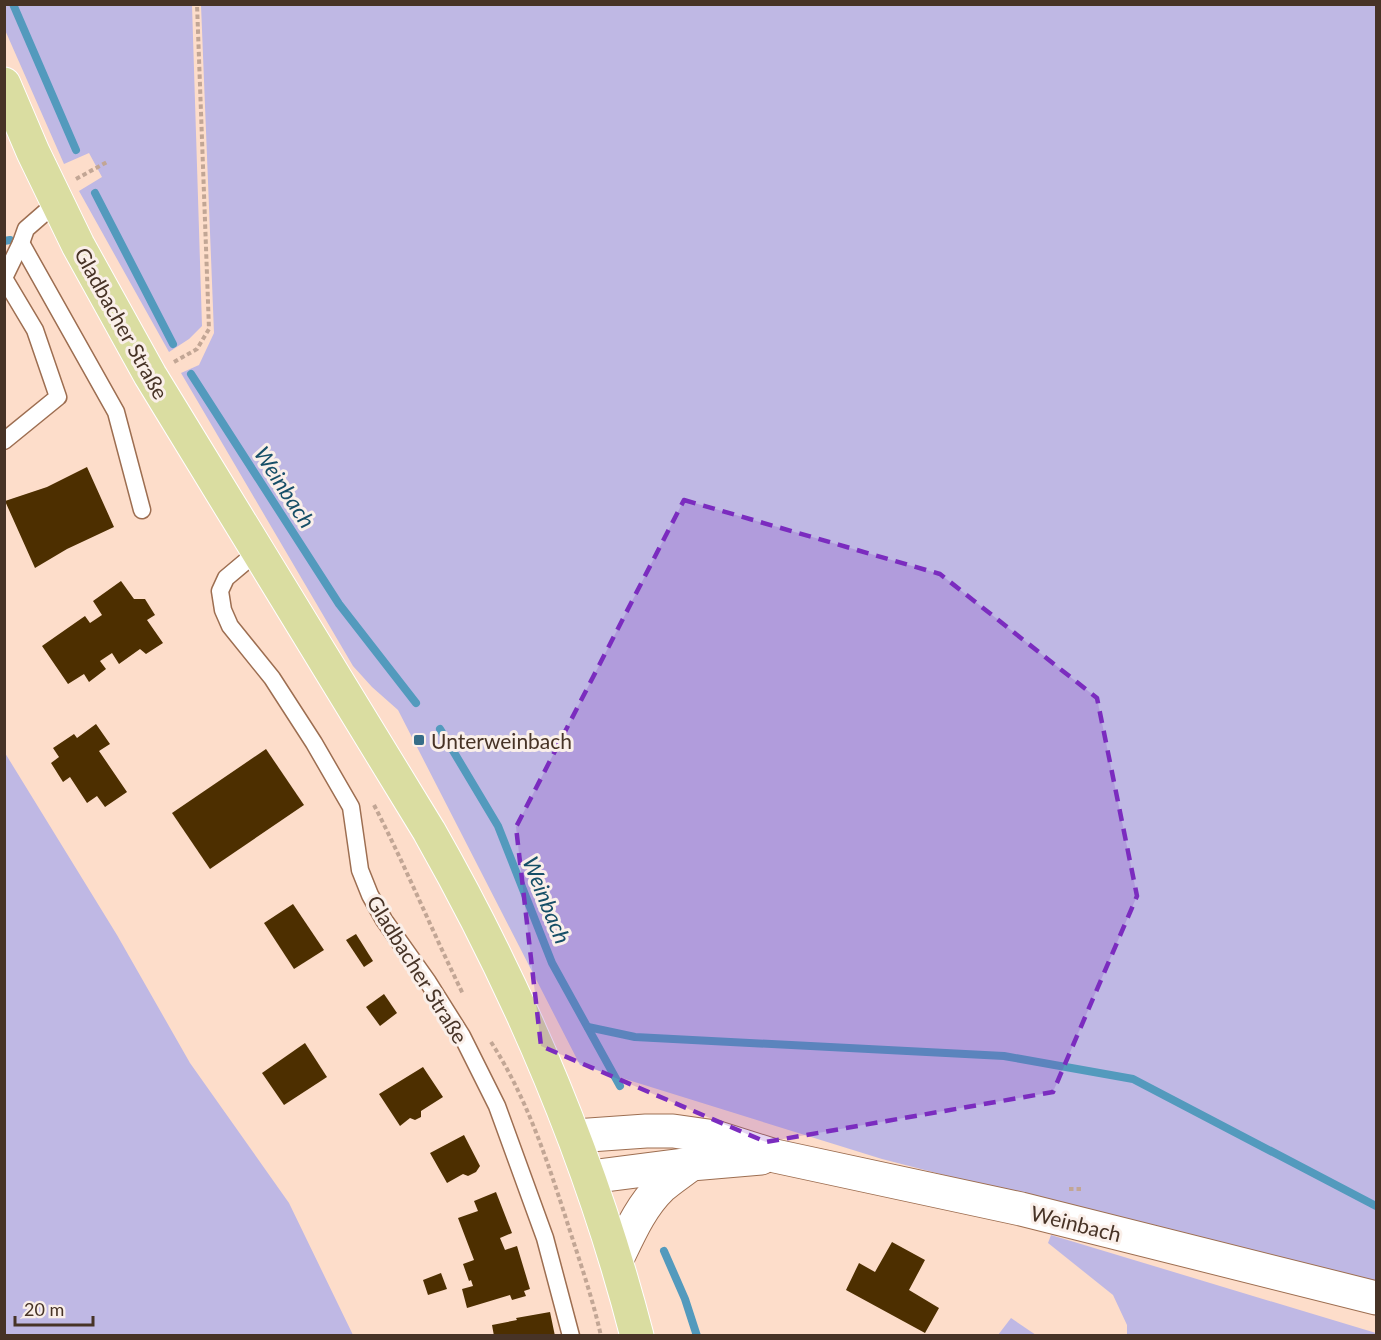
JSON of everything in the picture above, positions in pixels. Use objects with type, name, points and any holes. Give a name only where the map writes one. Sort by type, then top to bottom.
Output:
[{"type":"main road","name":"Gladbacher Straße","points":[[4,84],[57,202],[100,286],[150,375],[257,552],[381,749],[462,889],[529,1026],[575,1136],[617,1259],[637,1335]]},
{"type":"main road","name":"Weinbach","points":[[575,1136],[673,1131],[715,1137],[775,1156],[1021,1209],[1377,1298]]},
{"type":"main road","name":"Weinbach","points":[[590,1178],[691,1164],[775,1156]]},
{"type":"main road","points":[[617,1259],[638,1216],[660,1188],[691,1164]]},
{"type":"lane","points":[[4,441],[58,397],[35,330],[4,278],[26,229],[57,202]]},
{"type":"lane","points":[[21,243],[117,412],[142,510]]},
{"type":"lane","name":"Gladbacher Straße","points":[[257,552],[226,578],[220,591],[223,609],[230,626],[272,678],[314,743],[351,807],[360,870],[370,895],[384,920],[428,982],[462,1036],[497,1106],[545,1238],[571,1335]]},
{"type":"path","points":[[150,375],[197,349],[209,329],[197,4]]},
{"type":"highlighted area","points":[[684,500],[940,574],[1097,698],[1137,896],[1053,1092],[766,1142],[541,1046],[516,827]]},
{"type":"shaded area","points":[[4,5],[192,5],[202,326],[189,339],[169,352],[79,191],[102,177],[89,153],[64,164],[5,30]]},
{"type":"shaded area","points":[[201,5],[1376,5],[1376,1286],[882,1159],[580,1065],[398,710],[353,666],[181,373],[199,365],[214,333]]},
{"type":"shaded area","points":[[5,753],[117,935],[190,1063],[289,1203],[353,1335],[5,1335]]},
{"type":"shaded area","points":[[1051,1235],[1376,1333],[1376,1335],[1127,1335],[1127,1325],[1113,1295],[1048,1243]]},
{"type":"shaded area","points":[[1011,1318],[1036,1335],[998,1335]]},
{"type":"building","points":[[87,467],[114,527],[67,549],[35,568],[5,501],[47,487]]},
{"type":"building","points":[[121,581],[134,599],[145,599],[155,615],[147,620],[163,643],[146,654],[140,649],[119,664],[112,653],[100,661],[106,669],[89,682],[84,674],[68,684],[42,646],[85,616],[90,623],[102,615],[93,601]]},
{"type":"building","points":[[96,724],[110,744],[99,751],[127,792],[105,807],[97,796],[87,803],[70,777],[63,782],[51,763],[59,757],[53,748],[74,734],[77,738]]},
{"type":"building","points":[[266,749],[304,805],[210,869],[172,813]]},
{"type":"building","points":[[293,904],[324,950],[294,969],[264,923]]},
{"type":"building","points":[[356,934],[373,961],[364,967],[346,940]]},
{"type":"building","points":[[384,994],[397,1013],[380,1026],[366,1007]]},
{"type":"building","points":[[305,1043],[327,1077],[284,1105],[262,1073]]},
{"type":"building","points":[[423,1067],[443,1097],[421,1111],[421,1117],[415,1120],[410,1118],[400,1126],[379,1094]]},
{"type":"building","points":[[464,1135],[480,1166],[476,1172],[468,1176],[463,1174],[447,1183],[430,1153]]},
{"type":"building","points":[[496,1192],[512,1233],[500,1238],[505,1250],[517,1246],[530,1289],[524,1291],[526,1296],[512,1300],[510,1295],[467,1308],[462,1289],[473,1286],[463,1264],[474,1260],[458,1218],[478,1211],[474,1201]]},
{"type":"building","points":[[892,1242],[925,1260],[909,1290],[939,1308],[925,1333],[846,1290],[859,1263],[875,1272]]},
{"type":"building","points":[[441,1273],[447,1289],[428,1295],[423,1280]]},
{"type":"building","points":[[550,1312],[555,1336],[494,1336],[492,1325]]},
{"type":"waterway","name":"Weinbach","points":[[13,4],[76,150]]},
{"type":"waterway","name":"Weinbach","points":[[95,193],[173,344]]},
{"type":"waterway","points":[[4,241],[10,240]]},
{"type":"waterway","name":"Weinbach","points":[[191,374],[339,604],[416,703]]},
{"type":"waterway","name":"Weinbach","points":[[440,729],[498,826],[552,963],[620,1086]]},
{"type":"waterway","points":[[588,1027],[635,1037],[1004,1056],[1133,1079],[1376,1206]]},
{"type":"waterway","name":"Weinbach","points":[[664,1251],[685,1299],[697,1336]]},
{"type":"place","name":"Unterweinbach","points":[[419,740]]}]
